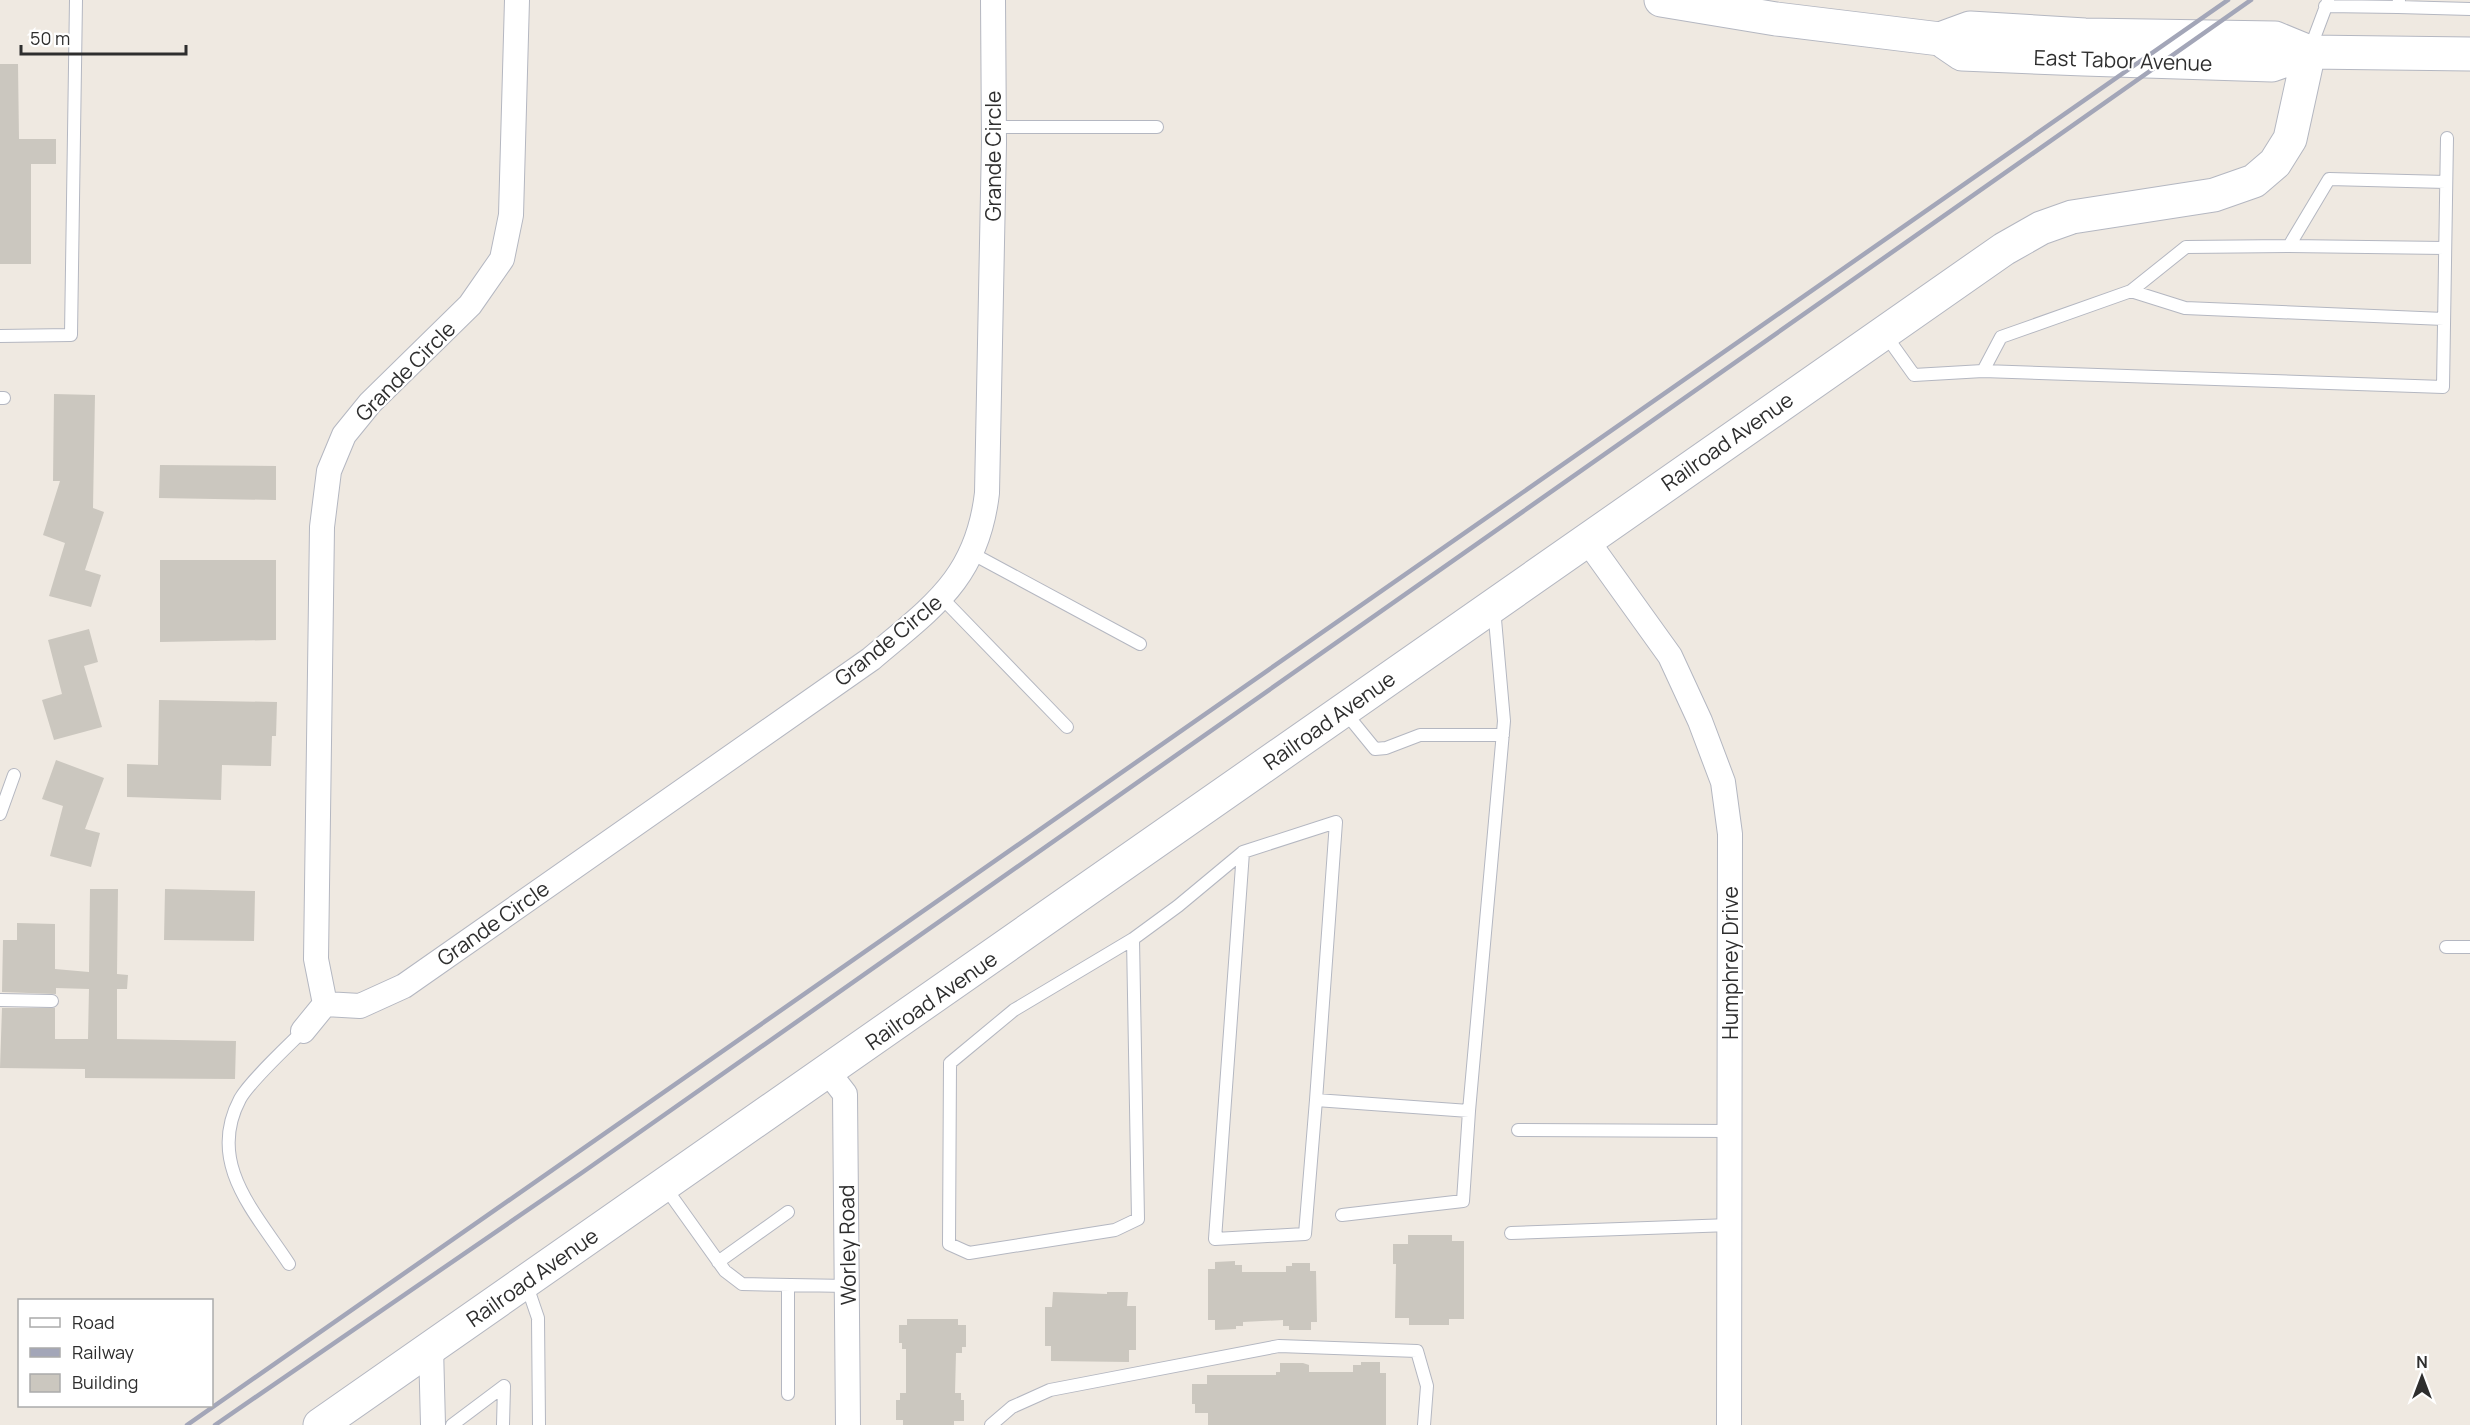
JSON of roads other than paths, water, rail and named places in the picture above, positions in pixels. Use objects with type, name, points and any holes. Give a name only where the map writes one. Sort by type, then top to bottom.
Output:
[{"type":"main road","name":"East Tabor Avenue","points":[[1661,0],[1776,19],[1940,39],[1970,28],[2085,35],[2275,38],[2309,52],[2470,54]]},
{"type":"main road","name":"Railroad Avenue","points":[[326,1423],[431,1347],[2004,249],[2041,228],[2072,217],[2214,195],[2254,181],[2275,163],[2290,139],[2309,52]]},
{"type":"street","name":"Grande Circle","points":[[517,0],[511,215],[502,259],[470,305],[370,403],[344,435],[329,471],[322,526],[316,959],[325,1004],[360,1006],[404,986],[871,659],[942,598],[973,554],[984,524],[987,493],[994,127],[993,0]]},
{"type":"street","name":"Humphrey Drive","points":[[1586,539],[1670,656],[1700,721],[1723,782],[1730,834],[1729,1425]]},
{"type":"street","points":[[303,1031],[325,1004]]},
{"type":"street","name":"Worley Road","points":[[828,1072],[845,1094],[848,1425]]},
{"type":"street","points":[[431,1347],[433,1425]]},
{"type":"lane","points":[[0,336],[71,335],[76,0]]},
{"type":"lane","points":[[2309,52],[2327,3],[2464,6]]},
{"type":"lane","points":[[994,127],[1157,127]]},
{"type":"lane","points":[[1883,332],[1914,375],[1983,371],[2443,387],[2447,138]]},
{"type":"lane","points":[[2289,246],[2329,179],[2446,182]]},
{"type":"lane","points":[[1983,371],[2001,337],[2131,291],[2186,247],[2445,248]]},
{"type":"lane","points":[[2131,291],[2185,308],[2444,318]]},
{"type":"lane","points":[[973,554],[1140,644]]},
{"type":"lane","points":[[942,598],[1067,727]]},
{"type":"lane","points":[[1342,1215],[1463,1201],[1504,721],[1494,604]]},
{"type":"lane","points":[[1343,710],[1375,748],[1386,748],[1420,735],[1503,735]]},
{"type":"lane","points":[[0,814],[14,775]]},
{"type":"lane","points":[[1133,939],[1138,1219],[1115,1230],[969,1253],[949,1244],[950,1063],[1014,1010],[1133,939],[1178,906],[1243,852],[1335,822],[1305,1234],[1215,1239],[1243,852]]},
{"type":"lane","points":[[2446,947],[2470,947]]},
{"type":"lane","points":[[0,1000],[52,1001]]},
{"type":"lane","points":[[289,1264],[234,1181],[228,1150],[228,1128],[241,1097],[303,1031]]},
{"type":"lane","points":[[1316,1100],[1469,1111]]},
{"type":"lane","points":[[1518,1131],[1730,1131]]},
{"type":"lane","points":[[664,1186],[724,1271],[742,1284],[848,1286]]},
{"type":"lane","points":[[718,1262],[788,1212]]},
{"type":"lane","points":[[1511,1233],[1730,1225]]},
{"type":"lane","points":[[525,1282],[538,1318],[539,1425]]},
{"type":"lane","points":[[788,1285],[788,1394]]},
{"type":"lane","points":[[991,1425],[1012,1407],[1050,1390],[1279,1346],[1417,1351],[1427,1386],[1424,1425]]},
{"type":"lane","points":[[452,1425],[504,1386],[503,1425]]},
{"type":"railway","points":[[213,1407],[2228,0]]},
{"type":"railway","points":[[215,1425],[583,1172],[2251,0]]},
{"type":"railway","points":[[187,1425],[213,1407]]}]
